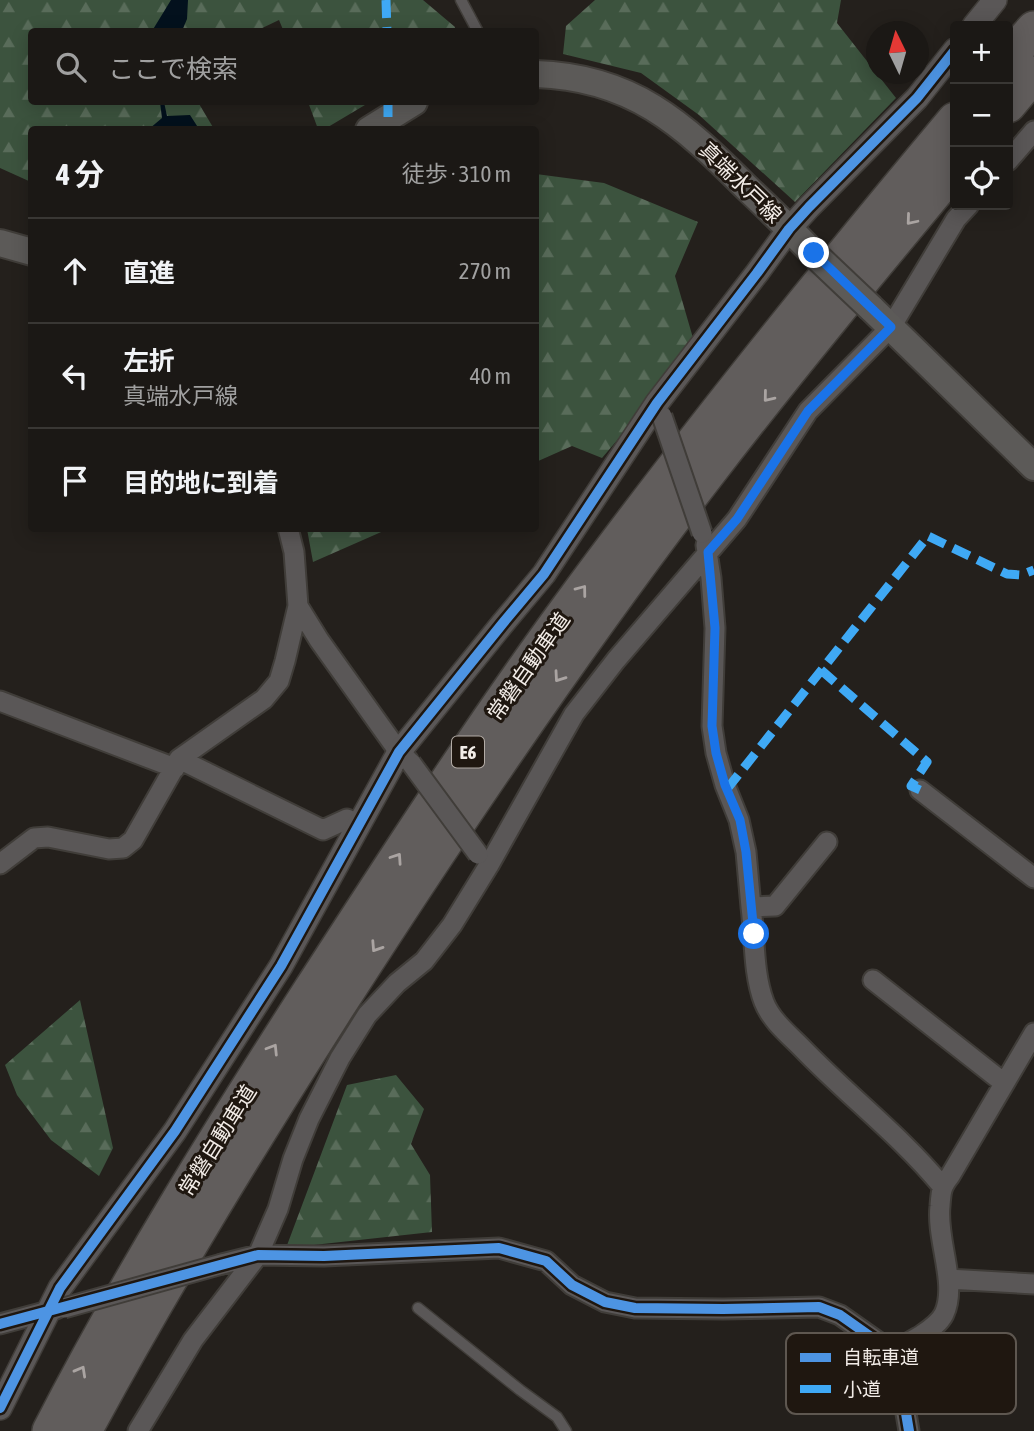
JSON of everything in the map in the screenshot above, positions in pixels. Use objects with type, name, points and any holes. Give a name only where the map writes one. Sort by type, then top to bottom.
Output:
[{"type":"highway","points":[[1013,52],[1034,29]]},
{"type":"highway","points":[[1013,99],[1034,74]]},
{"type":"highway","name":"常磐自動車道","points":[[50,1431],[78,1376],[202,1163],[369,901],[477,738],[565,613],[694,440],[950,126]]},
{"type":"highway","name":"常磐自動車道","points":[[84,1431],[228,1180],[396,915],[583,641],[707,474],[950,174]]},
{"type":"main road","name":"真端水戸線","points":[[539,74],[602,83],[643,101],[675,121],[706,147],[1034,467]]},
{"type":"main road","points":[[375,126],[409,105]]},
{"type":"main road","points":[[0,243],[28,251]]},
{"type":"street","points":[[978,21],[995,0]]},
{"type":"street","points":[[0,1408],[56,1310],[60,1288],[175,1132],[274,977],[359,824],[405,757],[502,623],[544,574],[789,229],[917,98],[950,56]]},
{"type":"street","points":[[1013,155],[1034,131]]},
{"type":"street","points":[[138,1431],[193,1340],[258,1255],[278,1209],[293,1159],[309,1119],[340,1058],[367,1015],[397,983],[424,961],[445,934],[484,859],[574,713],[737,519],[808,411],[891,327],[956,219],[964,210]]},
{"type":"street","points":[[659,410],[708,552],[715,628],[712,726],[725,785],[740,820],[746,852],[758,975],[765,1003],[774,1019],[942,1186]]},
{"type":"street","points":[[0,864],[34,838],[48,837],[109,849],[123,848],[133,840],[177,764],[264,699],[279,681],[298,606],[294,552],[289,532]]},
{"type":"street","points":[[298,606],[319,640],[405,757],[484,859]]},
{"type":"street","points":[[0,701],[177,764],[323,830],[347,819],[359,824]]},
{"type":"street","points":[[920,790],[1034,878]]},
{"type":"street","points":[[751,907],[775,906],[827,842]]},
{"type":"street","points":[[873,980],[1004,1083]]},
{"type":"street","points":[[925,1333],[944,1315],[949,1296],[938,1220],[942,1186],[1034,1033]]},
{"type":"street","points":[[0,1324],[258,1255],[324,1256],[499,1248],[546,1261],[572,1285],[605,1302],[635,1308],[820,1307],[840,1315],[866,1333]]},
{"type":"street","points":[[948,1279],[1034,1284]]},
{"type":"lane","points":[[461,0],[476,28]]},
{"type":"lane","points":[[418,1308],[557,1417],[566,1431]]},
{"type":"green space","points":[[0,0],[423,0],[455,27],[282,28],[279,20],[262,28],[28,28],[28,105],[200,105],[212,126],[28,126],[28,181],[0,168]]},
{"type":"green space","points":[[595,0],[841,0],[837,23],[866,60],[866,84],[885,84],[896,98],[795,202],[699,115],[641,73],[563,54],[566,26]]},
{"type":"green space","points":[[309,105],[365,105],[330,126],[317,126]]},
{"type":"green space","points":[[539,174],[604,183],[698,222],[675,276],[693,338],[648,404],[602,458],[572,446],[539,461]]},
{"type":"green space","points":[[308,532],[381,532],[313,562]]},
{"type":"green space","points":[[80,1000],[113,1148],[99,1176],[51,1140],[17,1095],[5,1065]]},
{"type":"green space","points":[[396,1075],[424,1109],[411,1144],[430,1175],[432,1232],[286,1248],[347,1085]]},
{"type":"water","points":[[171,0],[188,0],[187,19],[183,28],[154,28]]},
{"type":"water","points":[[160,105],[165,105],[167,116],[190,115],[197,126],[153,126],[162,118]]},
{"type":"marked path","points":[[386,0],[387,28]]},
{"type":"marked path","points":[[388,105],[388,117]]},
{"type":"marked path","points":[[727,789],[928,536],[1007,574],[1021,575],[1034,570]]},
{"type":"marked path","points":[[821,670],[927,762],[911,786],[920,790]]},
{"type":"cycle path","points":[[0,1408],[60,1288],[175,1131],[281,966],[399,752],[544,574],[657,403],[789,229],[917,98],[950,56]]},
{"type":"cycle path","points":[[0,1324],[258,1255],[324,1256],[499,1248],[546,1261],[572,1285],[605,1302],[635,1308],[819,1307],[840,1315],[866,1333]]},
{"type":"cycle path","points":[[906,1414],[909,1431]]},
{"type":"route","points":[[754,934],[740,820],[725,785],[712,726],[715,628],[708,552],[737,519],[808,411],[891,327],[814,253]]}]
